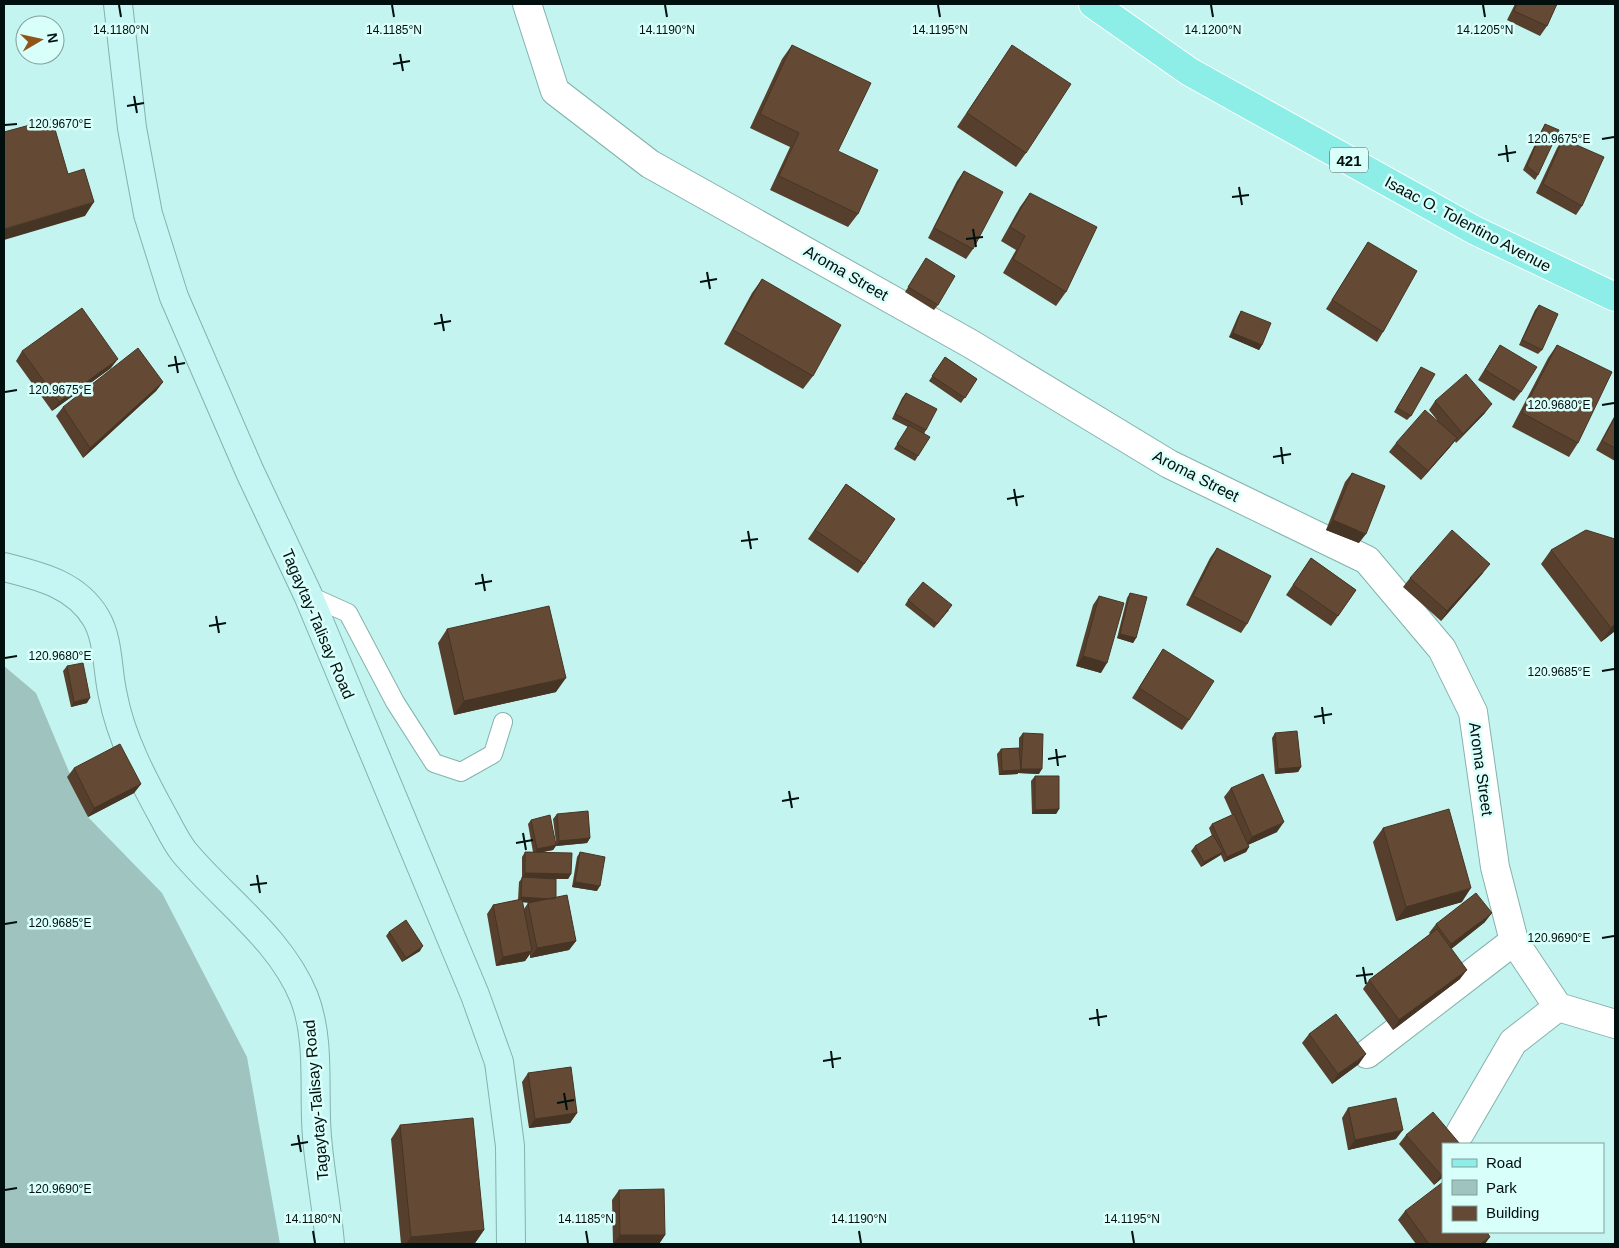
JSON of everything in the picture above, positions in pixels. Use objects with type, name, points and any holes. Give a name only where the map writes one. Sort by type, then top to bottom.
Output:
[{"type":"main road","name":"Tagaytay-Talisay Road","points":[[118,4],[132,128],[148,214],[174,297],[250,472],[308,595],[475,995],[498,1062],[510,1146],[510,1244]]},
{"type":"main road","name":"Isaac O. Tolentino Avenue","points":[[1093,4],[1198,77],[1474,230],[1615,297]]},
{"type":"main road","name":"Tagaytay-Talisay Road","points":[[4,568],[51,580],[69,589],[96,618],[103,636],[113,697],[120,723],[132,755],[163,817],[184,851],[284,960],[304,997],[314,1048],[317,1135],[330,1244]]},
{"type":"street","name":"Aroma Street","points":[[527,4],[555,90],[650,164],[971,344],[1169,464],[1367,560],[1442,649],[1473,712],[1495,867],[1514,941],[1558,1007]]},
{"type":"street","points":[[1367,1054],[1514,941]]},
{"type":"street","points":[[1460,1132],[1513,1042],[1558,1007],[1615,1024]]},
{"type":"lane","points":[[308,595],[348,613],[395,702],[434,763],[461,772],[493,754],[502,722]]},
{"type":"green space","points":[[4,666],[36,693],[88,817],[162,893],[247,1057],[280,1244],[4,1244]]},
{"type":"building","points":[[1517,4],[1557,4],[1547,26],[1514,11]]},
{"type":"building","points":[[792,45],[871,83],[838,151],[878,170],[858,214],[779,176],[799,133],[760,114]]},
{"type":"building","points":[[1012,45],[1071,84],[1026,153],[967,113]]},
{"type":"building","points":[[52,119],[68,174],[84,169],[94,202],[4,229],[4,132]]},
{"type":"building","points":[[1545,124],[1559,130],[1538,175],[1527,166]]},
{"type":"building","points":[[1563,139],[1604,157],[1582,206],[1543,184]]},
{"type":"building","points":[[964,171],[1003,192],[973,249],[934,228]]},
{"type":"building","points":[[1030,193],[1097,227],[1066,292],[1013,259],[1025,236],[1010,227]]},
{"type":"building","points":[[1368,242],[1417,271],[1383,332],[1332,300]]},
{"type":"building","points":[[926,258],[955,276],[938,305],[908,287]]},
{"type":"building","points":[[762,279],[841,325],[813,376],[733,330]]},
{"type":"building","points":[[1539,305],[1558,314],[1542,350],[1522,340]]},
{"type":"building","points":[[82,308],[118,359],[59,402],[22,351]]},
{"type":"building","points":[[1241,311],[1271,323],[1262,345],[1233,333]]},
{"type":"building","points":[[1500,345],[1537,367],[1521,392],[1485,370]]},
{"type":"building","points":[[1557,345],[1612,372],[1578,443],[1522,413]]},
{"type":"building","points":[[138,348],[163,382],[90,448],[63,407]]},
{"type":"building","points":[[945,357],[977,379],[965,398],[932,376]]},
{"type":"building","points":[[1421,367],[1435,374],[1411,416],[1397,408]]},
{"type":"building","points":[[1466,374],[1492,404],[1463,434],[1435,401]]},
{"type":"building","points":[[906,393],[937,409],[926,430],[895,414]]},
{"type":"building","points":[[1425,410],[1457,438],[1428,471],[1396,443]]},
{"type":"building","points":[[1615,417],[1615,448],[1602,441]]},
{"type":"building","points":[[909,425],[930,437],[918,456],[897,444]]},
{"type":"building","points":[[1352,473],[1385,486],[1366,534],[1333,520]]},
{"type":"building","points":[[846,484],[895,519],[864,564],[815,530]]},
{"type":"building","points":[[1452,530],[1490,564],[1447,611],[1410,578]]},
{"type":"building","points":[[1586,530],[1615,539],[1615,624],[1611,628],[1551,550]]},
{"type":"building","points":[[1217,548],[1271,576],[1247,624],[1193,596]]},
{"type":"building","points":[[1311,558],[1356,590],[1338,616],[1293,585]]},
{"type":"building","points":[[923,582],[952,605],[937,624],[908,600]]},
{"type":"building","points":[[1130,593],[1147,597],[1136,638],[1120,634]]},
{"type":"building","points":[[1099,596],[1124,603],[1107,663],[1083,656]]},
{"type":"building","points":[[549,606],[566,678],[464,701],[447,629]]},
{"type":"building","points":[[1163,649],[1214,681],[1189,720],[1139,688]]},
{"type":"building","points":[[83,663],[90,698],[74,702],[67,666]]},
{"type":"building","points":[[1297,731],[1301,767],[1278,769],[1275,733]]},
{"type":"building","points":[[1023,733],[1043,734],[1042,769],[1021,769]]},
{"type":"building","points":[[120,744],[141,784],[94,808],[74,768]]},
{"type":"building","points":[[1019,748],[1021,770],[1002,771],[1001,749]]},
{"type":"building","points":[[1263,774],[1284,822],[1252,837],[1231,788]]},
{"type":"building","points":[[1035,776],[1059,776],[1059,809],[1035,810]]},
{"type":"building","points":[[1449,809],[1471,888],[1406,907],[1383,828]]},
{"type":"building","points":[[588,811],[590,838],[559,841],[557,814]]},
{"type":"building","points":[[1234,814],[1249,847],[1227,857],[1212,824]]},
{"type":"building","points":[[550,815],[556,845],[537,849],[531,820]]},
{"type":"building","points":[[1213,835],[1223,852],[1204,862],[1195,846]]},
{"type":"building","points":[[525,852],[572,853],[571,874],[525,873]]},
{"type":"building","points":[[580,852],[605,857],[600,886],[575,882]]},
{"type":"building","points":[[522,877],[556,879],[556,898],[521,897]]},
{"type":"building","points":[[1476,893],[1492,913],[1451,944],[1436,924]]},
{"type":"building","points":[[567,895],[576,941],[537,948],[528,903]]},
{"type":"building","points":[[522,899],[532,951],[503,957],[493,905]]},
{"type":"building","points":[[406,920],[423,946],[406,958],[389,932]]},
{"type":"building","points":[[1437,929],[1467,970],[1399,1020],[1369,980]]},
{"type":"building","points":[[1336,1014],[1366,1054],[1338,1074],[1309,1034]]},
{"type":"building","points":[[571,1067],[577,1113],[535,1119],[528,1073]]},
{"type":"building","points":[[1396,1098],[1403,1130],[1355,1140],[1348,1108]]},
{"type":"building","points":[[1433,1112],[1459,1143],[1442,1143],[1441,1175],[1406,1135]]},
{"type":"building","points":[[473,1118],[484,1230],[411,1237],[400,1125]]},
{"type":"building","points":[[1442,1183],[1442,1233],[1488,1233],[1490,1237],[1480,1244],[1429,1244],[1405,1211]]},
{"type":"building","points":[[664,1189],[665,1235],[620,1235],[619,1190]]}]
